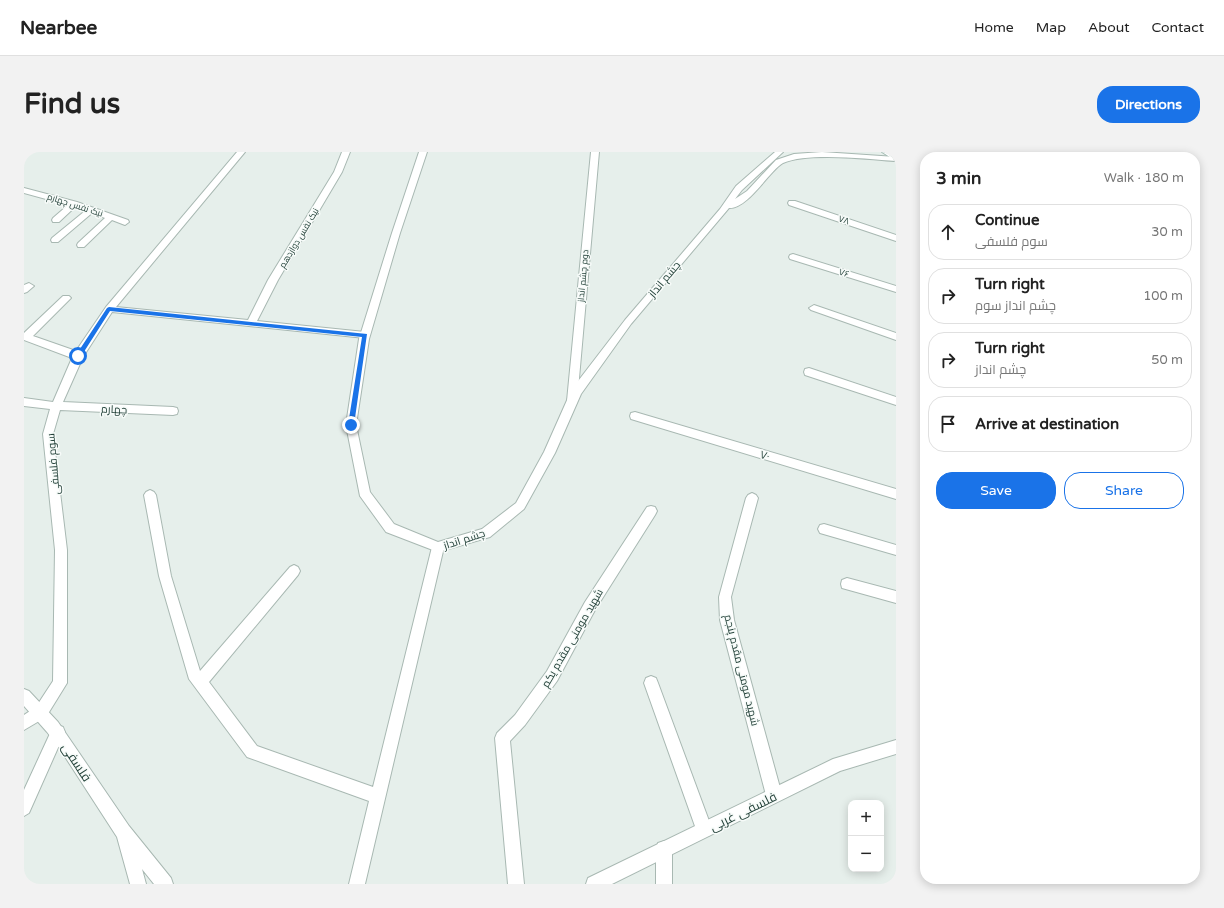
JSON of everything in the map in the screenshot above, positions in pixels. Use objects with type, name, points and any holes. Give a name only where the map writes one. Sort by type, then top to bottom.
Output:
[{"type":"street","points":[[24,155],[28,152]]},
{"type":"street","name":"سوم فلسفی","points":[[41,712],[60,683],[61,550],[48,434],[56,406],[78,356],[109,309],[241,152]]},
{"type":"street","name":"نیک نفس دوازدهم","points":[[251,323],[274,280],[338,172],[346,152]]},
{"type":"street","name":"چشم انداز","points":[[423,152],[396,233],[365,335],[351,425],[364,493],[390,528],[438,547],[486,533],[520,506],[549,453],[576,392],[628,322],[723,211],[739,188],[778,152]]},
{"type":"street","name":"دوم چشم انداز","points":[[572,401],[595,152]]},
{"type":"street","points":[[886,152],[896,159]]},
{"type":"street","name":"چشم انداز","points":[[723,211],[750,193],[779,162],[798,156],[817,154],[896,159]]},
{"type":"street","name":"نیک نفس چهارم","points":[[24,190],[74,204],[125,222]]},
{"type":"street","name":"۷۸","points":[[792,203],[896,238]]},
{"type":"street","points":[[56,220],[74,204]]},
{"type":"street","points":[[55,240],[91,210]]},
{"type":"street","points":[[81,245],[110,217]]},
{"type":"street","name":"۷۶","points":[[793,257],[896,290]]},
{"type":"street","points":[[66,298],[25,337],[78,356]]},
{"type":"street","points":[[814,308],[896,337]]},
{"type":"street","points":[[109,309],[365,335]]},
{"type":"street","points":[[808,372],[896,401]]},
{"type":"street","name":"چهارم","points":[[24,402],[56,406],[174,411]]},
{"type":"street","name":"۷۰","points":[[635,416],[896,494]]},
{"type":"street","points":[[150,494],[166,576],[194,674],[252,752],[378,797]]},
{"type":"street","name":"شهید مومنی مقدم پنجم","points":[[752,498],[725,597],[727,620],[774,795]]},
{"type":"street","name":"شهید مومنی مقدم یکم","points":[[516,884],[502,738],[520,720],[552,676],[590,606],[651,511]]},
{"type":"street","points":[[824,529],[896,550]]},
{"type":"street","points":[[357,884],[438,547]]},
{"type":"street","points":[[200,682],[294,571]]},
{"type":"street","points":[[847,584],[896,597]]},
{"type":"street","points":[[651,683],[704,829]]},
{"type":"street","name":"فلسفی","points":[[24,696],[41,712],[58,732],[123,832]]},
{"type":"street","points":[[24,723],[41,712]]},
{"type":"street","points":[[24,808],[58,732]]},
{"type":"street","name":"فلسفی غربی","points":[[594,884],[838,764],[896,747]]},
{"type":"street","points":[[123,832],[138,884]]},
{"type":"street","points":[[123,832],[165,884]]},
{"type":"street","points":[[664,849],[664,884]]},
{"type":"route","points":[[78,356],[109,309],[365,335],[351,425]]}]
